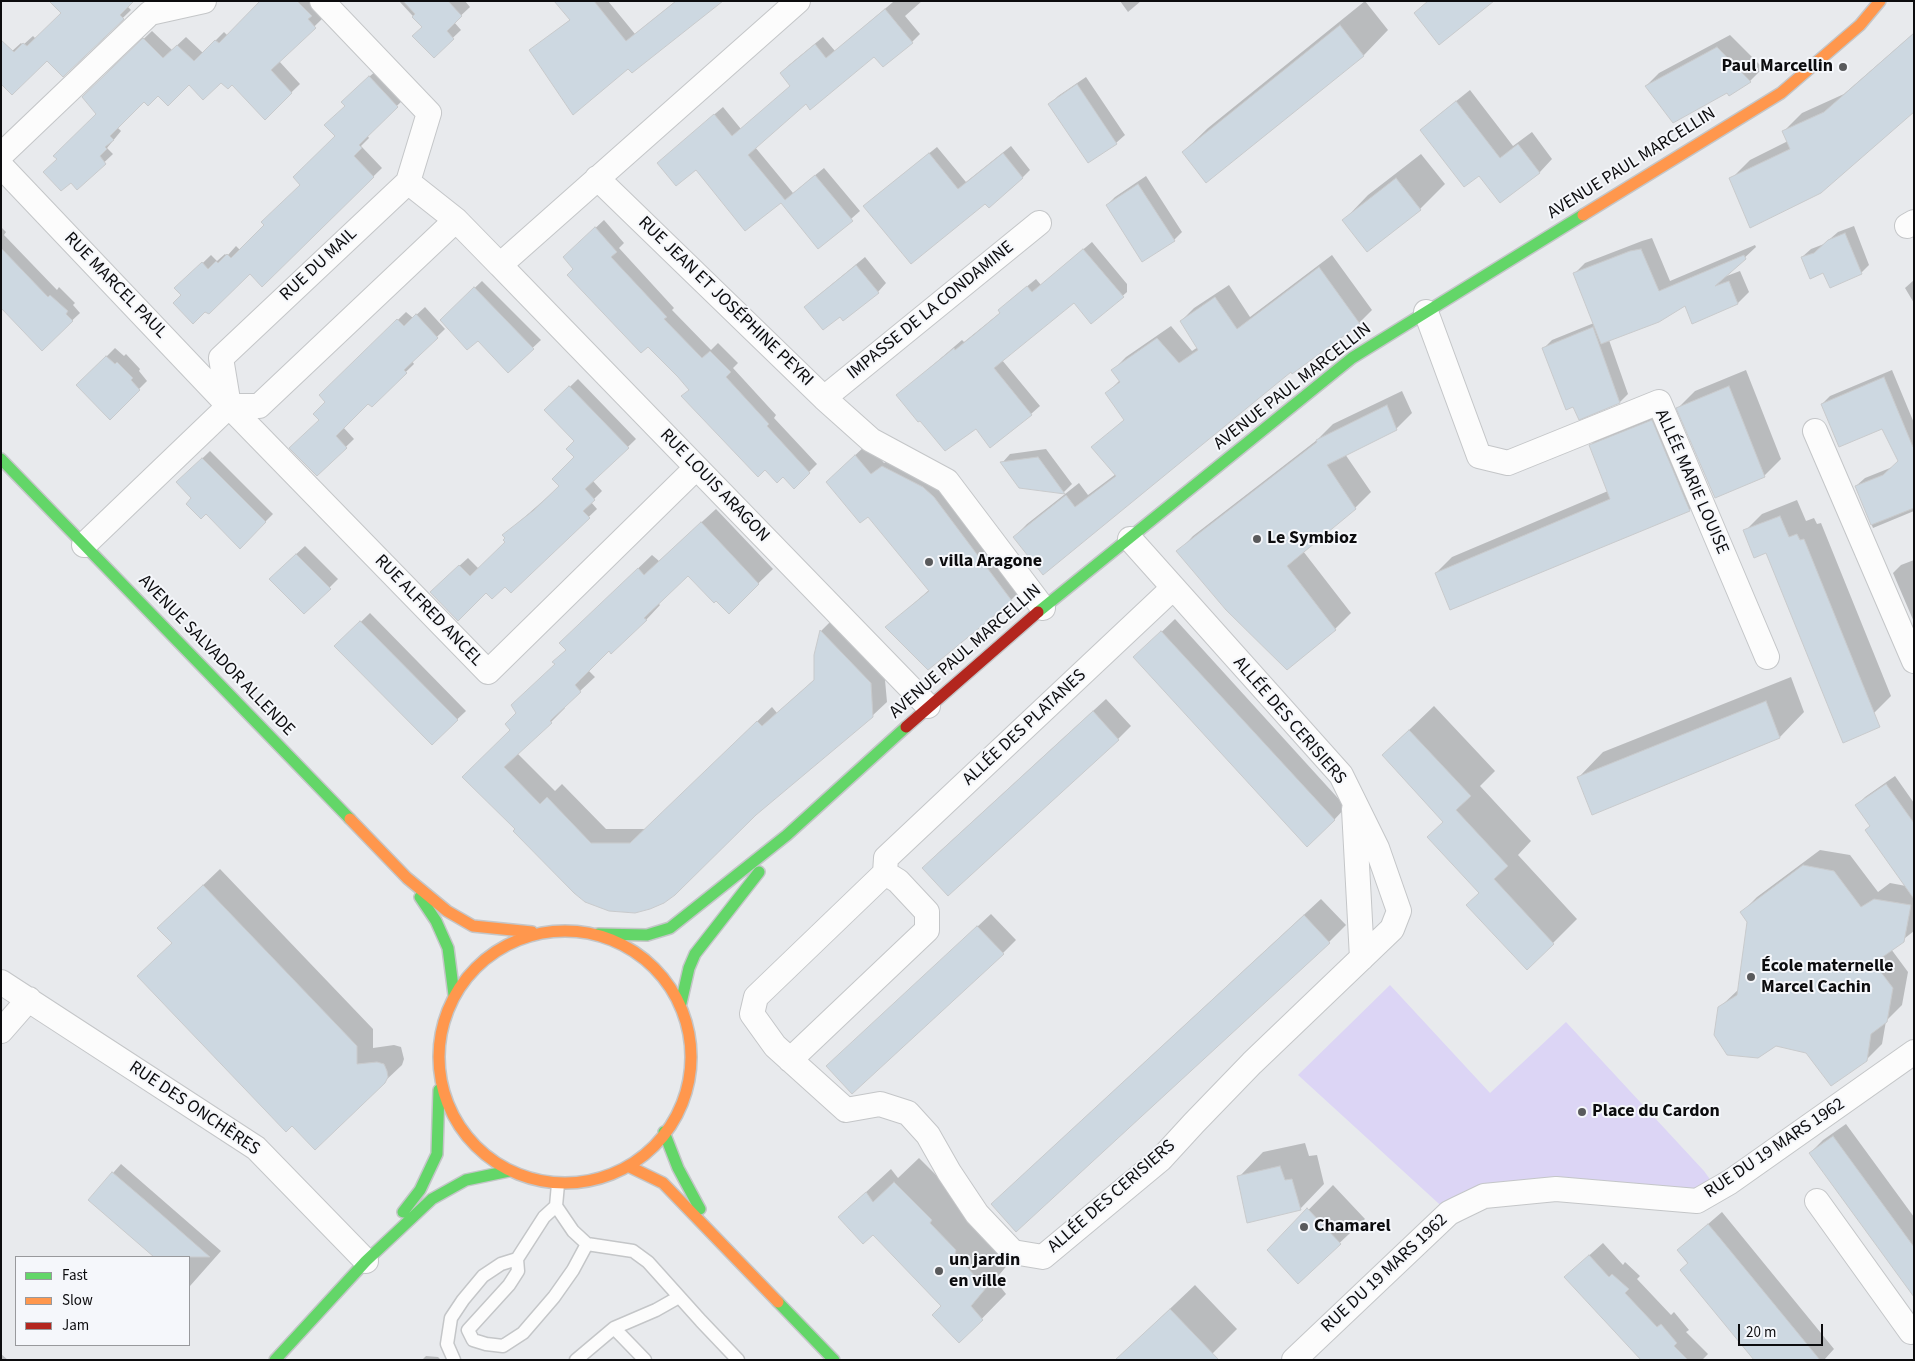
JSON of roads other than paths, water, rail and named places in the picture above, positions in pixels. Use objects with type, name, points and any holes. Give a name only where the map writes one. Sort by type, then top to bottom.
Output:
[{"type":"main road","name":"AVENUE PAUL MARCELLIN","points":[[598,934],[647,935],[670,928],[788,835],[928,706],[1043,608],[1352,358],[1781,93],[1860,25],[1880,1]]},
{"type":"main road","name":"AVENUE SALVADOR ALLENDE","points":[[1,459],[407,878],[447,911],[473,926],[536,933]]},
{"type":"main road","name":"AVENUE PAUL MARCELLIN","points":[[681,1003],[689,968],[695,954],[788,835]]},
{"type":"main road","name":"AVENUE SALVADOR ALLENDE","points":[[407,878],[436,921],[448,948],[454,995]]},
{"type":"main road","points":[[366,1261],[420,1190],[437,1154],[440,1034],[454,995],[475,966],[503,946],[536,933],[567,930],[598,934],[624,944],[647,959],[666,979],[681,1003],[692,1044],[692,1077],[680,1110],[664,1132],[630,1167],[600,1180],[558,1184],[533,1180],[509,1171],[476,1148],[452,1114],[439,1076]]},
{"type":"main road","points":[[664,1132],[678,1168],[715,1237]]},
{"type":"main road","points":[[630,1167],[662,1183],[834,1360]]},
{"type":"main road","points":[[274,1360],[366,1261],[432,1199],[466,1180],[509,1171]]},
{"type":"street","points":[[1,155],[150,14],[204,1]]},
{"type":"street","points":[[322,1],[429,113],[408,182],[456,220],[500,265],[798,1]]},
{"type":"street","name":"RUE MARCEL PAUL","points":[[1,166],[229,406]]},
{"type":"street","name":"RUE JEAN ET JOSÉPHINE PEYRI","points":[[597,178],[824,398],[871,440],[948,481],[1043,608]]},
{"type":"street","name":"RUE DU MAIL","points":[[229,406],[221,358],[408,182]]},
{"type":"street","points":[[84,544],[229,406],[259,406],[456,220]]},
{"type":"street","name":"IMPASSE DE LA CONDAMINE","points":[[824,398],[1039,224]]},
{"type":"street","name":"RUE LOUIS ARAGON","points":[[500,265],[928,706]]},
{"type":"street","name":"ALLÉE MARIE LOUISE","points":[[1426,312],[1478,456],[1508,463],[1659,402],[1767,657]]},
{"type":"street","name":"RUE ALFRED ANCEL","points":[[229,406],[488,672],[696,468]]},
{"type":"street","points":[[1816,431],[1914,661]]},
{"type":"street","name":"ALLÉE DES CERISIERS","points":[[797,1067],[846,1110],[880,1104],[908,1113],[928,1134],[977,1214],[1007,1246],[1013,1252],[1043,1257],[1161,1160],[1252,1063],[1362,958],[1397,933],[1400,911],[1377,848],[1340,775],[1130,539]]},
{"type":"street","name":"ALLÉE DES PLATANES","points":[[797,1067],[775,1046],[752,1014],[756,997],[885,872],[886,858],[1173,588]]},
{"type":"street","points":[[1353,800],[1362,958]]},
{"type":"street","points":[[797,1067],[927,930],[928,912],[898,881],[885,872]]},
{"type":"street","name":"RUE DES ONCHÈRES","points":[[1,982],[256,1148],[366,1261]]},
{"type":"street","points":[[1,1031],[29,999]]},
{"type":"street","name":"RUE DU 19 MARS 1962","points":[[1294,1360],[1449,1213],[1457,1209],[1484,1196],[1556,1189],[1697,1201],[1730,1182],[1914,1052]]},
{"type":"street","points":[[1817,1201],[1913,1333]]},
{"type":"lane","points":[[558,1184],[556,1206],[573,1231],[587,1244],[633,1251],[648,1262],[738,1360]]},
{"type":"lane","points":[[468,1330],[509,1285],[518,1271],[517,1259],[544,1217],[556,1206]]},
{"type":"lane","points":[[456,1312],[473,1340],[503,1346],[523,1333],[554,1297],[573,1270],[587,1244]]},
{"type":"lane","points":[[454,1360],[447,1344],[451,1318],[483,1276],[501,1264],[517,1259]]},
{"type":"lane","points":[[576,1360],[614,1328],[656,1310],[679,1297]]},
{"type":"lane","points":[[614,1328],[644,1360]]},
{"type":"place","name":"Paul Marcellin","points":[[1843,67]]},
{"type":"place","name":"Le Symbioz","points":[[1257,539]]},
{"type":"place","name":"villa Aragone","points":[[929,562]]},
{"type":"place","name":"École maternelle Marcel Cachin","points":[[1751,977]]},
{"type":"place","name":"Place du Cardon","points":[[1582,1112]]},
{"type":"place","name":"Chamarel","points":[[1304,1227]]},
{"type":"place","name":"un jardin en ville","points":[[939,1271]]}]
